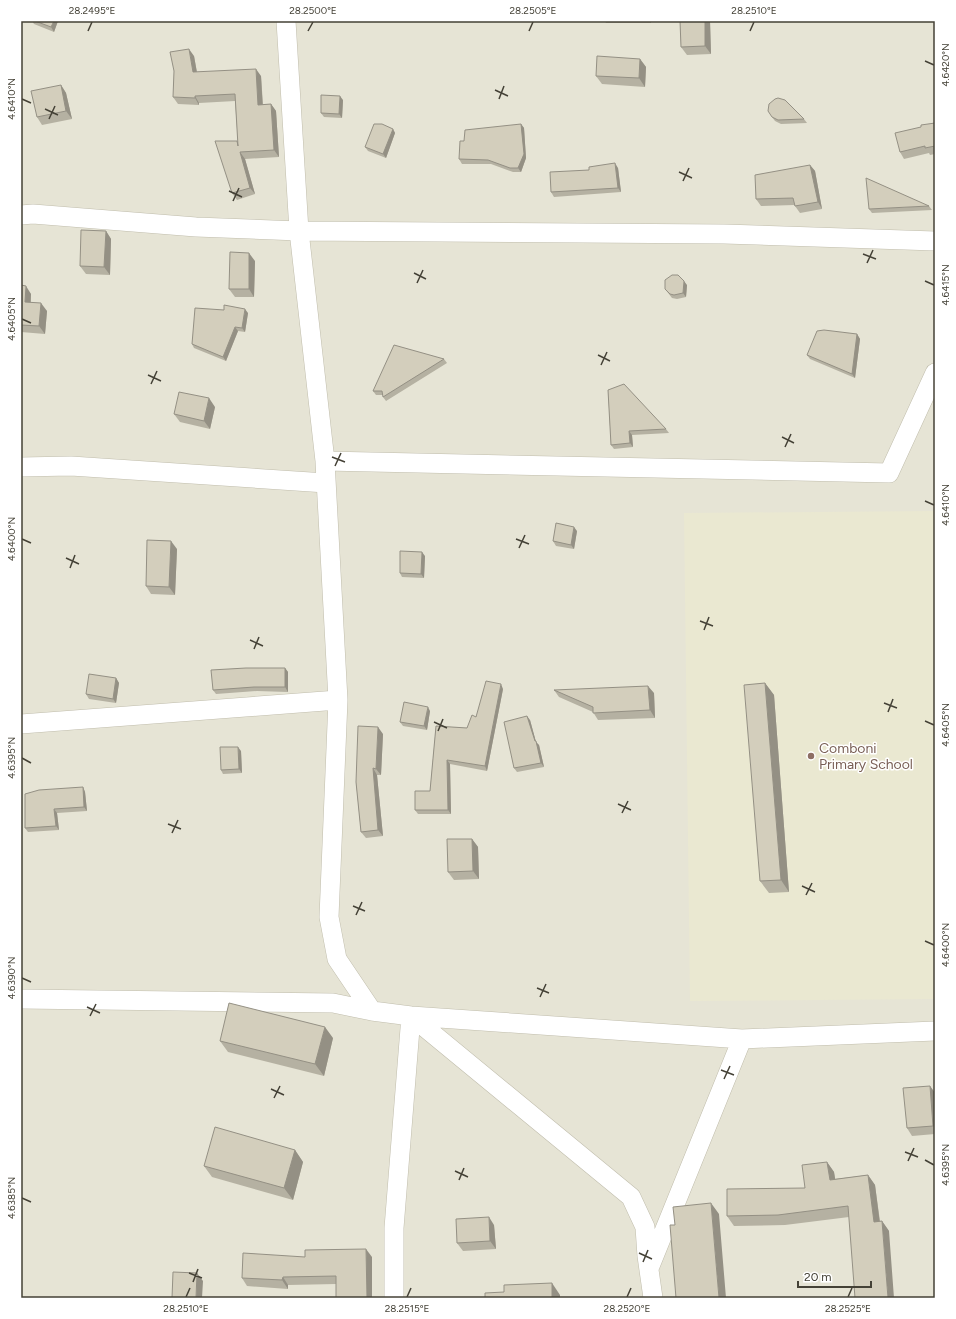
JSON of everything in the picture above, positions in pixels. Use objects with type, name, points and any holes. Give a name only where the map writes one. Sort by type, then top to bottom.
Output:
[{"type":"street","points":[[286,21],[299,231],[326,461],[338,700],[329,917],[337,959],[372,1011]]},
{"type":"street","points":[[21,215],[33,214],[196,228],[299,231],[724,234],[935,240]]},
{"type":"street","points":[[326,461],[889,473],[935,373]]},
{"type":"street","points":[[21,467],[71,466],[326,483]]},
{"type":"street","points":[[21,724],[338,700]]},
{"type":"street","points":[[21,999],[333,1003],[372,1011],[411,1016],[742,1039],[935,1031]]},
{"type":"street","points":[[411,1016],[631,1197],[645,1227],[653,1298]]},
{"type":"street","points":[[394,1298],[394,1228],[411,1016]]},
{"type":"street","points":[[649,1268],[742,1039]]},
{"type":"shaded area","points":[[21,21],[935,21],[935,1298],[21,1298]]},
{"type":"shaded area","name":"Comboni Primary School","points":[[935,511],[935,999],[690,1001],[684,513]]},
{"type":"building","points":[[35,21],[54,21],[51,27]]},
{"type":"building","points":[[680,21],[705,21],[705,46],[681,47]]},
{"type":"building","points":[[189,49],[193,72],[256,69],[258,105],[271,104],[274,150],[240,152],[250,188],[232,193],[215,141],[237,141],[238,146],[235,94],[195,96],[195,98],[173,97],[174,71],[170,52]]},
{"type":"building","points":[[597,56],[640,59],[639,78],[596,76]]},
{"type":"building","points":[[61,85],[66,111],[37,117],[31,91]]},
{"type":"building","points":[[321,95],[340,96],[339,114],[321,113]]},
{"type":"building","points":[[778,98],[785,100],[804,119],[778,120],[772,117],[768,111],[769,104]]},
{"type":"building","points":[[935,123],[935,146],[925,148],[925,146],[900,152],[895,133],[921,127],[921,125]]},
{"type":"building","points":[[374,124],[382,124],[393,129],[383,154],[365,147]]},
{"type":"building","points":[[521,124],[524,154],[518,168],[510,168],[488,160],[459,159],[460,141],[464,141],[465,130]]},
{"type":"building","points":[[615,163],[618,188],[551,192],[550,172],[589,170],[589,167]]},
{"type":"building","points":[[810,165],[818,202],[795,206],[793,198],[756,199],[755,175]]},
{"type":"building","points":[[866,178],[929,206],[869,209]]},
{"type":"building","points":[[81,230],[106,231],[104,267],[80,266]]},
{"type":"building","points":[[230,252],[249,253],[249,289],[229,289]]},
{"type":"building","points":[[672,275],[678,275],[684,281],[683,293],[674,295],[670,294],[665,289],[665,280]]},
{"type":"building","points":[[21,285],[26,286],[25,302],[41,303],[39,326],[21,325]]},
{"type":"building","points":[[224,305],[245,309],[242,328],[235,327],[223,357],[192,344],[195,308],[224,310]]},
{"type":"building","points":[[824,330],[857,334],[852,374],[807,355],[817,331]]},
{"type":"building","points":[[394,345],[444,359],[383,397],[382,391],[373,391]]},
{"type":"building","points":[[624,384],[666,429],[629,431],[630,443],[611,445],[608,390]]},
{"type":"building","points":[[179,392],[209,398],[204,421],[174,414]]},
{"type":"building","points":[[556,523],[574,527],[571,545],[553,541]]},
{"type":"building","points":[[147,540],[171,541],[169,587],[146,586]]},
{"type":"building","points":[[400,551],[422,552],[421,574],[400,573]]},
{"type":"building","points":[[285,668],[285,687],[254,687],[213,690],[211,670]]},
{"type":"building","points":[[89,674],[116,678],[113,699],[86,694]]},
{"type":"building","points":[[486,681],[501,684],[485,766],[447,760],[448,810],[415,810],[415,791],[430,791],[436,726],[467,728],[472,715],[476,717]]},
{"type":"building","points":[[765,683],[781,880],[760,881],[744,685]]},
{"type":"building","points":[[648,686],[650,710],[593,713],[593,707],[554,690]]},
{"type":"building","points":[[404,702],[428,707],[424,726],[400,722]]},
{"type":"building","points":[[527,716],[536,741],[541,763],[514,768],[504,722]]},
{"type":"building","points":[[358,726],[378,727],[376,769],[373,768],[378,830],[361,832],[356,782]]},
{"type":"building","points":[[220,747],[238,747],[239,769],[221,770]]},
{"type":"building","points":[[83,787],[84,807],[54,809],[56,826],[25,828],[25,794],[39,790]]},
{"type":"building","points":[[447,839],[472,839],[473,871],[448,872]]},
{"type":"building","points":[[229,1003],[325,1027],[315,1064],[220,1041]]},
{"type":"building","points":[[930,1086],[933,1126],[907,1128],[903,1088]]},
{"type":"building","points":[[215,1127],[295,1150],[284,1188],[204,1166]]},
{"type":"building","points":[[827,1162],[830,1180],[868,1175],[874,1222],[882,1221],[888,1298],[855,1298],[848,1206],[778,1215],[727,1216],[727,1189],[805,1188],[802,1165]]},
{"type":"building","points":[[711,1203],[719,1298],[676,1298],[670,1225],[675,1225],[673,1207]]},
{"type":"building","points":[[489,1217],[490,1241],[457,1243],[456,1219]]},
{"type":"building","points":[[366,1249],[367,1298],[336,1298],[336,1276],[283,1277],[282,1280],[242,1278],[243,1253],[305,1257],[305,1250]]},
{"type":"building","points":[[173,1272],[197,1273],[196,1298],[172,1298]]},
{"type":"building","points":[[552,1283],[552,1298],[485,1298],[485,1293],[504,1292],[504,1285]]},
{"type":"place","name":"Comboni Primary School","points":[[811,756]]}]
